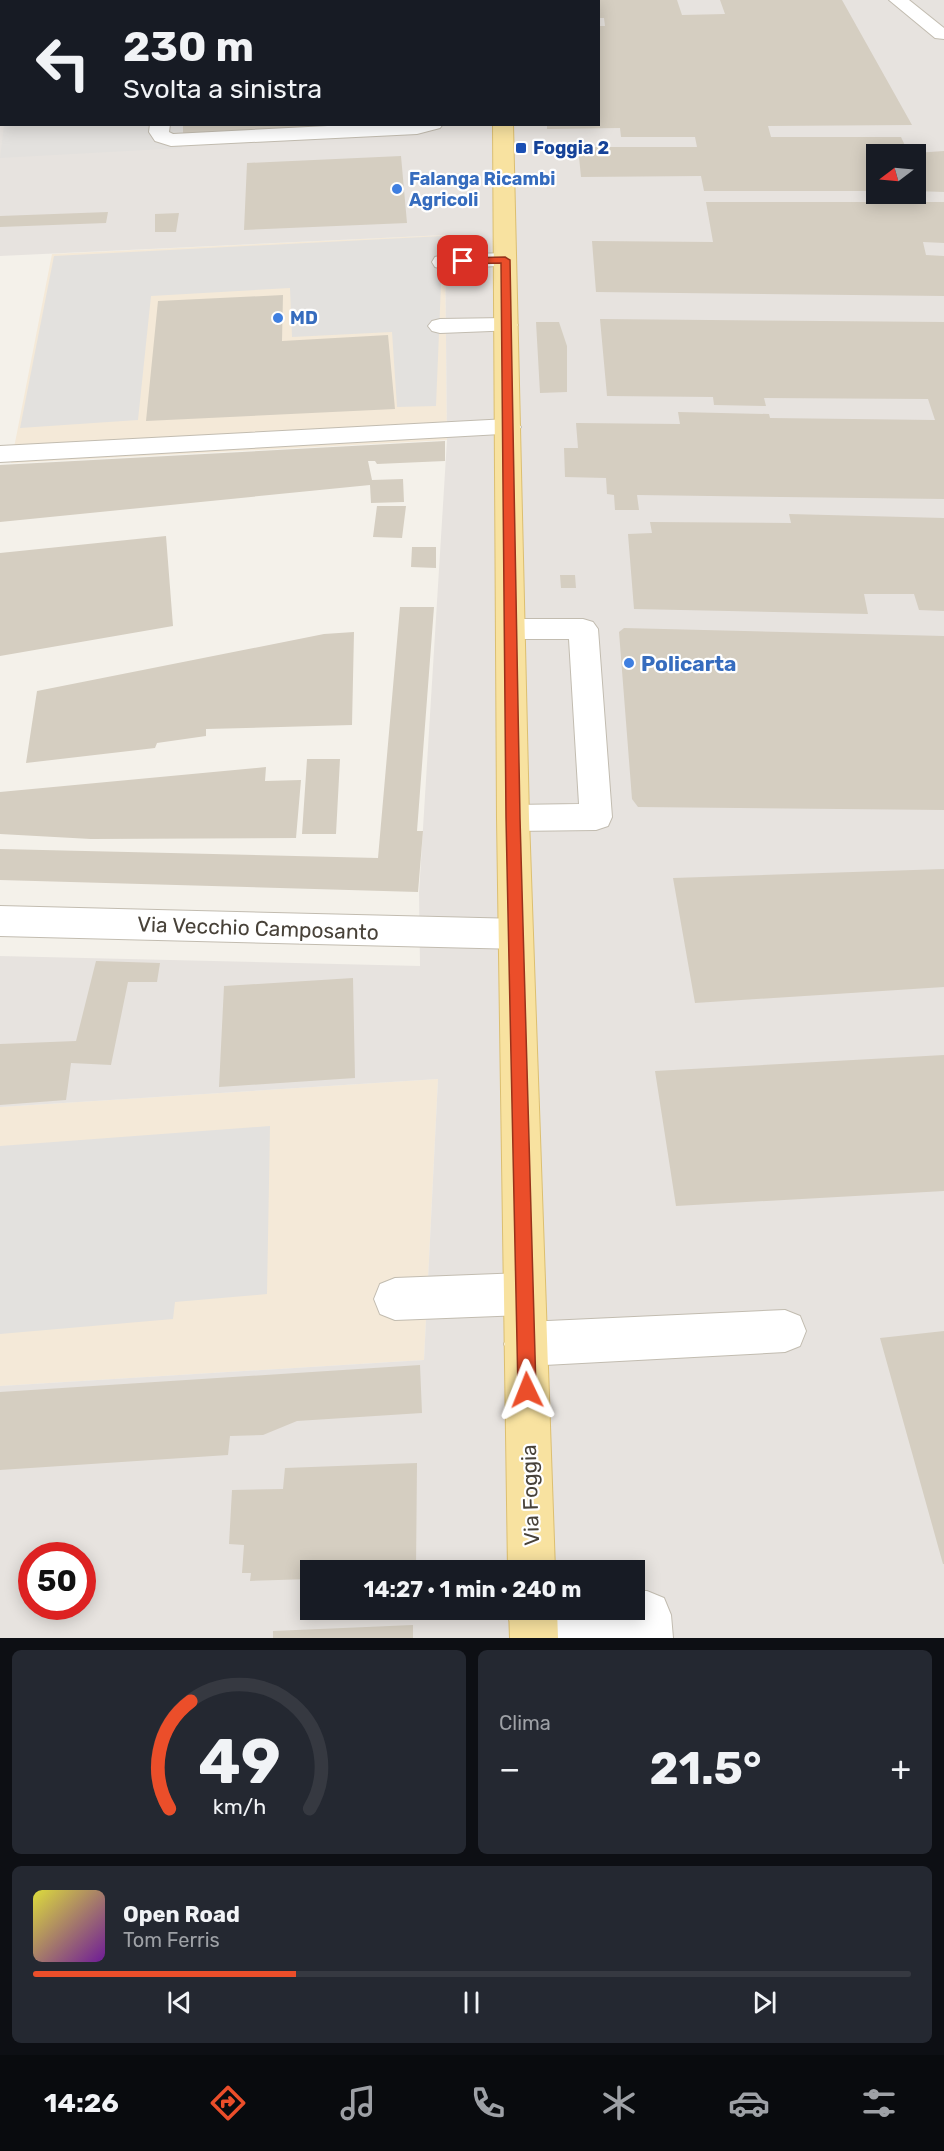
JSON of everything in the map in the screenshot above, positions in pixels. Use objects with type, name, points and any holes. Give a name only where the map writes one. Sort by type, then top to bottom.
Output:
[{"type":"main road","name":"Via Foggia","points":[[503,126],[513,818],[532,1560]]},
{"type":"street","points":[[898,0],[941,34]]},
{"type":"street","points":[[160,126],[159,132],[162,137],[171,140],[425,126]]},
{"type":"street","points":[[443,262],[505,260]]},
{"type":"street","points":[[440,326],[506,325]]},
{"type":"street","points":[[0,454],[508,427]]},
{"type":"street","points":[[511,629],[583,629],[596,817],[513,818]]},
{"type":"street","name":"Via Vecchio Camposanto","points":[[0,921],[516,934]]},
{"type":"street","points":[[395,1299],[525,1294]]},
{"type":"street","points":[[526,1344],[785,1331]]},
{"type":"street","points":[[533,1622],[647,1615],[649,1638]]},
{"type":"shaded area","points":[[600,0],[944,0],[944,1638],[0,1638],[0,1386],[424,1360],[438,1079],[0,1107],[0,956],[420,966],[419,893],[447,440],[445,235],[0,256],[0,126],[600,126]]},
{"type":"shaded area","points":[[4,126],[183,126],[182,148],[0,158]]},
{"type":"shaded area","points":[[445,235],[447,440],[11,463],[52,254]]},
{"type":"shaded area","points":[[443,236],[436,406],[397,407],[392,332],[292,337],[290,288],[151,296],[138,420],[20,428],[54,256]]},
{"type":"shaded area","points":[[438,1079],[424,1360],[0,1386],[0,1107]]},
{"type":"shaded area","points":[[270,1126],[267,1294],[175,1302],[173,1319],[0,1334],[0,1146]]},
{"type":"building","points":[[600,0],[677,0],[682,15],[725,14],[720,0],[842,0],[912,125],[768,126],[771,137],[901,137],[904,144],[866,144],[866,191],[704,191],[701,176],[581,177],[578,147],[697,147],[695,137],[621,137],[620,128],[547,129],[547,126],[600,126],[600,26],[605,26],[604,18],[600,18]]},
{"type":"building","points":[[183,126],[322,126],[183,134]]},
{"type":"building","points":[[944,151],[944,192],[926,191],[926,152]]},
{"type":"building","points":[[401,156],[407,223],[244,230],[247,163]]},
{"type":"building","points":[[706,202],[926,204],[926,202],[944,202],[944,243],[923,242],[926,255],[944,256],[944,296],[596,292],[592,241],[713,242]]},
{"type":"building","points":[[108,212],[106,223],[0,227],[0,216]]},
{"type":"building","points":[[179,213],[176,232],[155,232],[155,214]]},
{"type":"building","points":[[283,295],[282,341],[388,335],[395,409],[146,421],[158,301]]},
{"type":"building","points":[[600,319],[944,322],[944,499],[637,495],[639,510],[615,510],[614,495],[607,494],[606,478],[565,477],[564,448],[578,448],[576,423],[680,424],[678,412],[769,414],[770,418],[935,420],[928,399],[764,398],[766,406],[714,405],[713,397],[607,396]]},
{"type":"building","points":[[536,322],[559,322],[567,346],[567,392],[540,393]]},
{"type":"building","points":[[445,441],[445,461],[377,464],[375,461],[368,461],[372,480],[403,479],[404,502],[371,503],[370,485],[0,522],[0,465]]},
{"type":"building","points":[[377,506],[406,506],[402,538],[373,537]]},
{"type":"building","points":[[789,514],[944,518],[944,611],[919,610],[914,594],[864,594],[868,614],[634,609],[628,534],[652,533],[650,522],[791,523]]},
{"type":"building","points":[[166,536],[173,626],[0,656],[0,553]]},
{"type":"building","points":[[412,547],[436,547],[436,568],[411,567]]},
{"type":"building","points":[[560,575],[575,575],[576,588],[561,588]]},
{"type":"building","points":[[400,607],[434,607],[417,831],[423,831],[418,892],[0,880],[0,849],[378,858]]},
{"type":"building","points":[[624,628],[944,636],[944,810],[638,807],[632,799],[619,632]]},
{"type":"building","points":[[354,632],[352,725],[206,729],[206,736],[157,743],[155,748],[26,763],[37,691],[324,634]]},
{"type":"building","points":[[307,759],[340,759],[336,834],[302,834]]},
{"type":"building","points":[[266,767],[265,781],[301,780],[296,838],[91,839],[0,834],[0,792]]},
{"type":"building","points":[[944,869],[944,987],[695,1003],[673,878]]},
{"type":"building","points":[[96,961],[160,963],[157,982],[128,982],[111,1065],[71,1063],[66,1100],[0,1105],[0,1044],[76,1041]]},
{"type":"building","points":[[353,978],[355,1078],[219,1087],[224,986]]},
{"type":"building","points":[[944,1055],[944,1191],[676,1206],[655,1071]]},
{"type":"building","points":[[944,1331],[944,1564],[943,1564],[880,1338]]},
{"type":"building","points":[[420,1365],[422,1413],[297,1421],[263,1435],[230,1436],[228,1455],[0,1470],[0,1392]]},
{"type":"building","points":[[417,1463],[416,1560],[300,1560],[300,1579],[250,1581],[251,1573],[242,1573],[244,1545],[229,1544],[232,1490],[283,1489],[285,1468]]},
{"type":"building","points":[[413,1625],[413,1638],[273,1638],[273,1631]]},
{"type":"place","name":"Foggia 2","points":[[521,148]]},
{"type":"place","name":"Falanga Ricambi Agricoli","points":[[397,189]]},
{"type":"place","name":"MD","points":[[278,318]]},
{"type":"place","name":"Policarta","points":[[629,663]]},
{"type":"route","points":[[463,261],[505,260],[513,818],[527,1390]]}]
